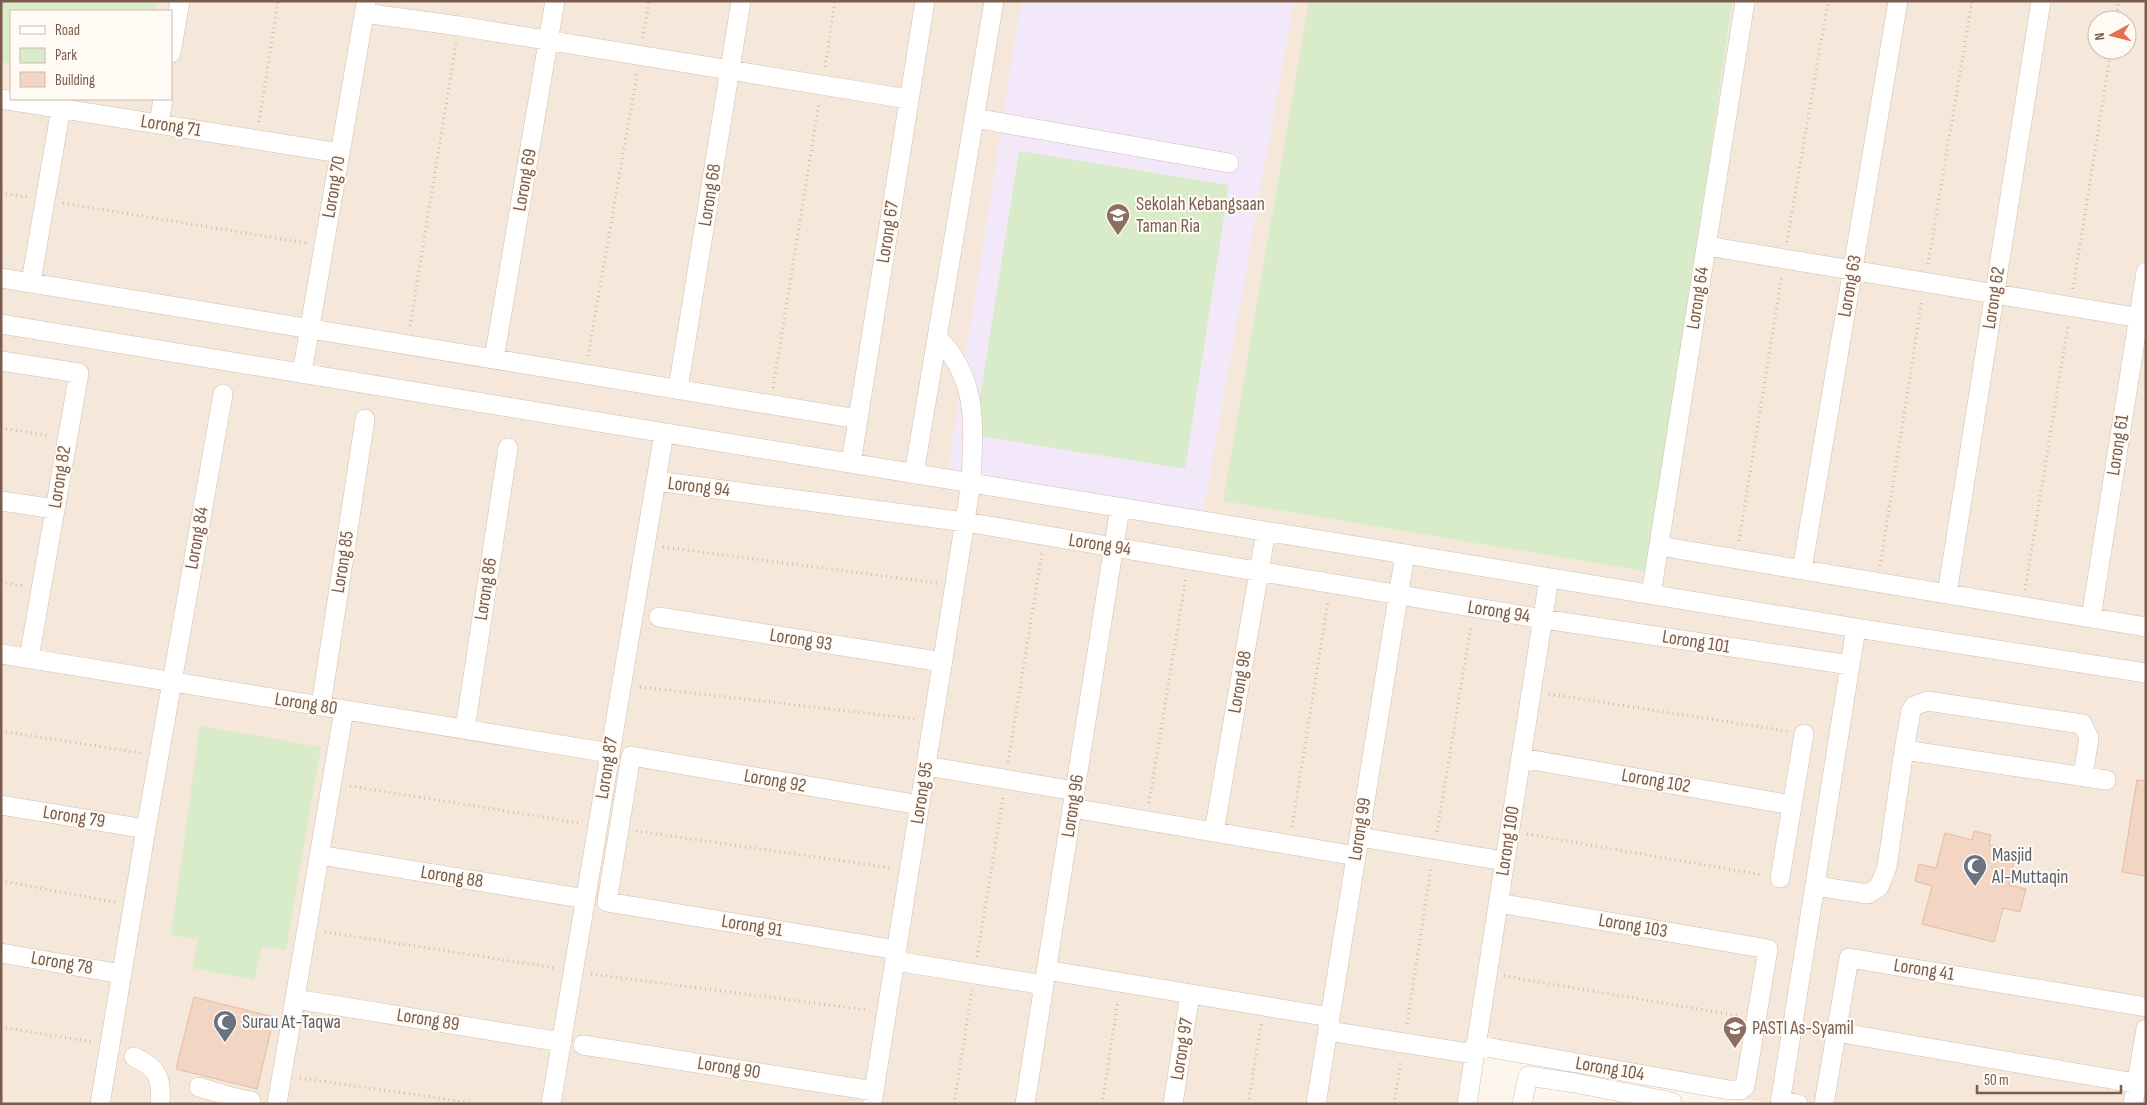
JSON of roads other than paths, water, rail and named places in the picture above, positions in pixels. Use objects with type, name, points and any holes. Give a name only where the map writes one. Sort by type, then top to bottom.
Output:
[{"type":"street","points":[[172,46],[180,1]]},
{"type":"street","name":"Lorong 69","points":[[494,359],[555,1]]},
{"type":"street","name":"Lorong 68","points":[[678,389],[741,1]]},
{"type":"street","name":"Lorong 67","points":[[851,464],[925,1]]},
{"type":"street","points":[[914,474],[994,1]]},
{"type":"street","name":"Lorong 64","points":[[1651,595],[1745,1]]},
{"type":"street","name":"Lorong 63","points":[[1802,570],[1898,1]]},
{"type":"street","name":"Lorong 62","points":[[1947,594],[2041,1]]},
{"type":"street","points":[[365,7],[459,26],[908,99]]},
{"type":"street","name":"Lorong 70","points":[[302,374],[365,7]]},
{"type":"street","name":"Lorong 71","points":[[1,99],[340,153]]},
{"type":"street","points":[[159,124],[163,100]]},
{"type":"street","points":[[31,282],[61,108]]},
{"type":"street","points":[[974,118],[1229,163]]},
{"type":"street","points":[[1707,246],[2142,319]]},
{"type":"street","name":"Lorong 61","points":[[2090,618],[2142,319],[2146,272]]},
{"type":"street","points":[[1,278],[858,419]]},
{"type":"street","points":[[1,324],[1651,595],[2146,673]]},
{"type":"street","name":"Lorong 95","points":[[873,1098],[971,483],[972,417],[969,392],[962,370],[950,350],[937,337]]},
{"type":"street","name":"Lorong 82","points":[[1,361],[78,373],[29,658]]},
{"type":"street","name":"Lorong 84","points":[[100,1104],[146,828],[223,394]]},
{"type":"street","name":"Lorong 85","points":[[321,706],[365,419]]},
{"type":"street","name":"Lorong 87","points":[[551,1104],[664,433]]},
{"type":"street","name":"Lorong 86","points":[[465,730],[508,448]]},
{"type":"street","name":"Lorong 94","points":[[656,481],[965,522],[1543,619]]},
{"type":"street","points":[[1,500],[55,509]]},
{"type":"street","name":"Lorong 96","points":[[1025,1104],[1120,508]]},
{"type":"street","name":"Lorong 98","points":[[1214,832],[1266,532]]},
{"type":"street","points":[[1659,546],[2146,627]]},
{"type":"street","name":"Lorong 99","points":[[1316,1104],[1405,554]]},
{"type":"street","name":"Lorong 100","points":[[1467,1104],[1549,578]]},
{"type":"street","name":"Lorong 93","points":[[659,617],[943,662]]},
{"type":"street","name":"Lorong 101","points":[[1543,619],[1850,666]]},
{"type":"street","points":[[1786,1103],[1815,886],[1856,628]]},
{"type":"street","name":"Lorong 80","points":[[1,654],[610,753]]},
{"type":"street","points":[[1815,886],[1868,894],[1880,887],[1886,867],[1904,750],[1911,711],[1914,706],[1927,701],[2082,724],[2089,738],[2083,776]]},
{"type":"street","points":[[277,1104],[344,710]]},
{"type":"street","points":[[1780,878],[1804,734]]},
{"type":"street","points":[[1904,750],[2106,780]]},
{"type":"street","name":"Lorong 92","points":[[607,902],[631,756],[920,805]]},
{"type":"street","name":"Lorong 102","points":[[1521,758],[1792,805]]},
{"type":"street","points":[[926,766],[1006,780],[1146,821],[1289,845],[1357,846],[1504,861]]},
{"type":"street","name":"Lorong 79","points":[[1,806],[146,828]]},
{"type":"street","name":"Lorong 88","points":[[319,855],[586,899]]},
{"type":"street","name":"Lorong 91","points":[[607,902],[896,955],[974,974],[1121,982],[1190,994]]},
{"type":"street","name":"Lorong 103","points":[[1498,903],[1768,949],[1745,1086]]},
{"type":"street","name":"Lorong 78","points":[[1,952],[122,974]]},
{"type":"street","name":"Lorong 41","points":[[1824,1104],[1849,958],[2146,1007]]},
{"type":"street","name":"Lorong 104","points":[[1190,994],[1264,1006],[1329,1024],[1474,1050],[1729,1090],[1740,1090],[1745,1086]]},
{"type":"street","name":"Lorong 97","points":[[1173,1104],[1190,994]]},
{"type":"street","name":"Lorong 89","points":[[295,999],[562,1042]]},
{"type":"street","points":[[2133,1104],[2141,1085],[2146,1029]]},
{"type":"street","points":[[1836,1032],[2141,1085]]},
{"type":"street","name":"Lorong 90","points":[[583,1045],[873,1098]]},
{"type":"street","points":[[134,1057],[150,1064],[157,1073],[161,1094],[160,1104]]},
{"type":"street","points":[[1522,1104],[1528,1076],[1575,1082],[1672,1102]]},
{"type":"street","points":[[199,1088],[232,1101],[251,1101]]},
{"type":"place","name":"Sekolah Kebangsaan Taman Ria","points":[[1118,236]]},
{"type":"place","name":"Masjid Al-Muttaqin","points":[[1975,887]]},
{"type":"place","name":"Surau At-Taqwa","points":[[225,1043]]},
{"type":"place","name":"PASTI As-Syamil","points":[[1735,1049]]}]
